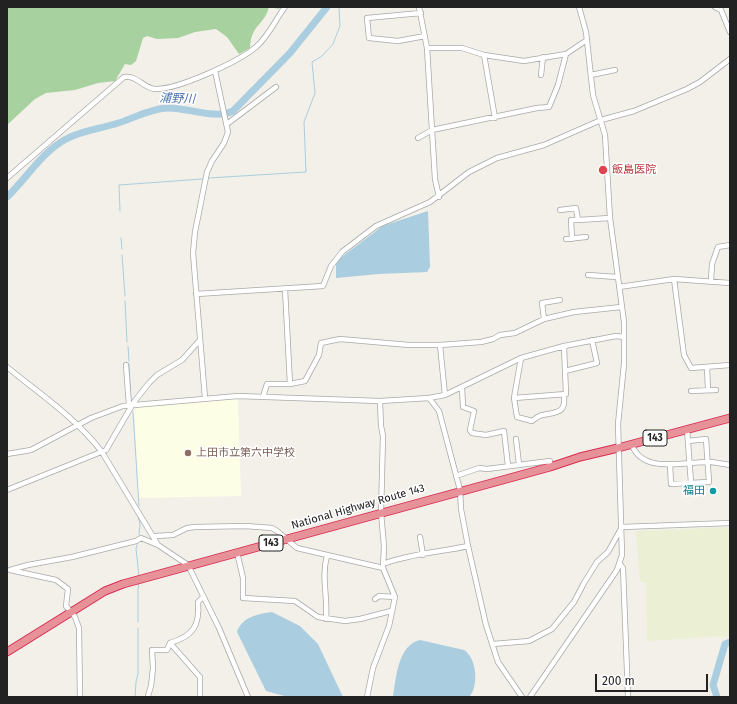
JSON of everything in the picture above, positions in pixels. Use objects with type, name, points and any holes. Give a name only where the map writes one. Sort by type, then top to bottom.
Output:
[{"type":"highway","name":"National Highway Route 143","points":[[7,652],[114,587],[188,565],[460,490],[550,467],[580,456],[632,445],[730,418]]},
{"type":"street","points":[[7,178],[124,77],[132,77],[145,86],[156,89],[215,71],[256,47],[267,36],[285,7]]},
{"type":"street","points":[[419,7],[427,48],[435,179],[438,196]]},
{"type":"street","points":[[530,697],[620,564],[622,548],[618,424],[624,364],[624,337],[610,218],[605,135],[593,95],[585,26],[579,7]]},
{"type":"street","points":[[715,7],[720,10],[730,32]]},
{"type":"street","points":[[421,13],[367,18],[369,38],[398,40],[425,36]]},
{"type":"street","points":[[427,48],[462,48],[484,54],[524,61],[566,54],[587,40]]},
{"type":"street","points":[[484,54],[495,118]]},
{"type":"street","points":[[418,138],[432,130],[537,108],[549,107],[558,85],[566,54]]},
{"type":"street","points":[[542,75],[543,57]]},
{"type":"street","points":[[196,294],[323,286],[331,266],[342,252],[376,226],[417,210],[438,196],[460,178],[483,164],[497,158],[544,145],[600,120],[634,111],[687,89],[700,82],[730,59]]},
{"type":"street","points":[[591,75],[615,70]]},
{"type":"street","points":[[205,398],[193,265],[195,232],[206,177],[212,161],[226,140],[228,132],[220,87],[215,71]]},
{"type":"street","points":[[227,122],[276,87]]},
{"type":"street","points":[[560,210],[576,208],[578,220]]},
{"type":"street","points":[[572,239],[571,220],[610,218]]},
{"type":"street","points":[[566,240],[586,237]]},
{"type":"street","points":[[711,281],[712,264],[718,246],[730,246]]},
{"type":"street","points":[[588,275],[617,276]]},
{"type":"street","points":[[619,287],[674,279],[730,283]]},
{"type":"street","points":[[674,279],[684,355],[691,368],[730,365]]},
{"type":"street","points":[[285,289],[290,384]]},
{"type":"street","points":[[544,319],[542,304],[560,300]]},
{"type":"street","points":[[263,397],[267,384],[290,384],[305,381],[319,355],[321,343],[340,339],[409,345],[440,345],[493,339],[500,335],[515,333],[544,319],[574,312],[621,307]]},
{"type":"street","points":[[7,454],[31,450],[119,406],[238,396],[380,401],[429,398],[445,394],[521,358],[592,340],[616,336],[624,337]]},
{"type":"street","points":[[7,490],[106,450],[131,405],[153,379],[182,360],[200,340]]},
{"type":"street","points":[[565,371],[597,363],[592,340]]},
{"type":"street","points":[[440,345],[445,394]]},
{"type":"street","points":[[521,358],[514,398],[517,417],[532,421],[541,415],[552,414],[562,409],[565,404],[564,346]]},
{"type":"street","points":[[126,365],[131,405]]},
{"type":"street","points":[[7,367],[79,426],[102,452],[154,536],[158,545]]},
{"type":"street","points":[[706,367],[708,390]]},
{"type":"street","points":[[462,386],[464,407],[474,411],[470,430],[472,433],[486,435],[504,431],[508,466]]},
{"type":"street","points":[[692,391],[716,390]]},
{"type":"street","points":[[514,398],[564,395]]},
{"type":"street","points":[[429,398],[439,411],[460,490],[461,509],[482,612],[498,662],[522,697]]},
{"type":"street","points":[[367,697],[373,668],[389,626],[395,597],[383,566],[384,546],[381,513],[383,436],[380,401]]},
{"type":"street","points":[[687,429],[691,483]]},
{"type":"street","points":[[516,439],[519,464]]},
{"type":"street","points":[[670,464],[671,484],[709,482],[706,439],[688,441]]},
{"type":"street","points":[[632,445],[634,452],[648,460],[663,465],[708,462],[730,465]]},
{"type":"street","points":[[456,476],[479,468],[487,469],[550,461],[550,467]]},
{"type":"street","points":[[622,527],[730,523]]},
{"type":"street","points":[[154,536],[173,535],[187,528],[195,527],[245,526],[272,528],[297,548],[327,556],[383,566],[400,557],[423,555],[468,546]]},
{"type":"street","points":[[493,644],[529,641],[552,629],[574,602],[597,562],[608,552],[622,527]]},
{"type":"street","points":[[420,536],[423,555]]},
{"type":"street","points":[[8,570],[72,557],[136,541],[141,538],[158,545],[188,565],[219,628],[248,697]]},
{"type":"street","points":[[237,552],[243,578],[243,598],[295,602],[318,617],[344,621],[360,619],[391,611]]},
{"type":"street","points":[[326,619],[328,605],[323,568],[327,556]]},
{"type":"street","points":[[620,564],[623,568],[628,697]]},
{"type":"street","points":[[8,570],[56,580],[68,589],[66,606],[78,622],[80,636],[80,697]]},
{"type":"street","points":[[375,599],[379,596],[395,597]]},
{"type":"street","points":[[170,643],[181,640],[193,630],[198,620],[198,602],[203,597]]},
{"type":"street","points":[[148,696],[153,668],[152,650],[167,650],[170,643]]},
{"type":"street","points":[[170,643],[200,677],[200,697]]},
{"type":"shaded area","name":"上田市立第六中学校","points":[[238,397],[241,496],[139,498],[134,410],[140,406]]},
{"type":"shaded area","points":[[730,527],[730,636],[647,641],[646,582],[640,582],[636,531]]},
{"type":"green space","points":[[7,7],[269,7],[264,18],[255,29],[250,48],[239,54],[227,37],[216,29],[195,32],[178,38],[157,39],[147,36],[143,38],[136,61],[131,65],[125,64],[115,81],[98,83],[75,90],[46,93],[35,99],[7,125]]},
{"type":"green space","points":[[269,7],[280,7],[279,9]]},
{"type":"water","points":[[428,211],[430,267],[427,272],[336,278],[336,265],[339,259],[382,226]]},
{"type":"water","points":[[272,612],[300,626],[318,644],[343,697],[288,697],[266,691],[237,632],[239,627],[251,617]]},
{"type":"water","points":[[420,640],[464,650],[468,654],[472,659],[475,673],[474,687],[469,697],[393,697],[399,663],[407,648]]},
{"type":"waterway","name":"浦野川","points":[[7,197],[49,151],[57,144],[78,134],[122,122],[147,112],[160,109],[175,108],[209,114],[233,111],[290,53],[327,7]]},
{"type":"waterway","points":[[209,178],[306,172],[304,122],[315,93],[312,62],[322,56],[333,44],[340,26],[339,8],[341,7]]},
{"type":"waterway","points":[[120,211],[119,185],[202,179]]},
{"type":"waterway","points":[[121,238],[122,249]]},
{"type":"waterway","points":[[122,255],[125,296]]},
{"type":"waterway","points":[[125,301],[127,342]]},
{"type":"waterway","points":[[128,346],[129,361]]},
{"type":"waterway","points":[[129,364],[131,402]]},
{"type":"waterway","points":[[133,412],[139,506]]},
{"type":"waterway","points":[[138,516],[140,524],[139,535]]},
{"type":"waterway","points":[[138,541],[136,549],[139,576]]},
{"type":"waterway","points":[[138,622],[139,583]]},
{"type":"waterway","points":[[135,697],[138,674],[138,628]]},
{"type":"waterway","points":[[717,697],[713,685],[725,644],[730,642]]},
{"type":"place","name":"飯島医院","points":[[603,170]]},
{"type":"place","name":"上田市立第六中学校","points":[[188,453]]},
{"type":"place","name":"福田","points":[[713,491]]}]
